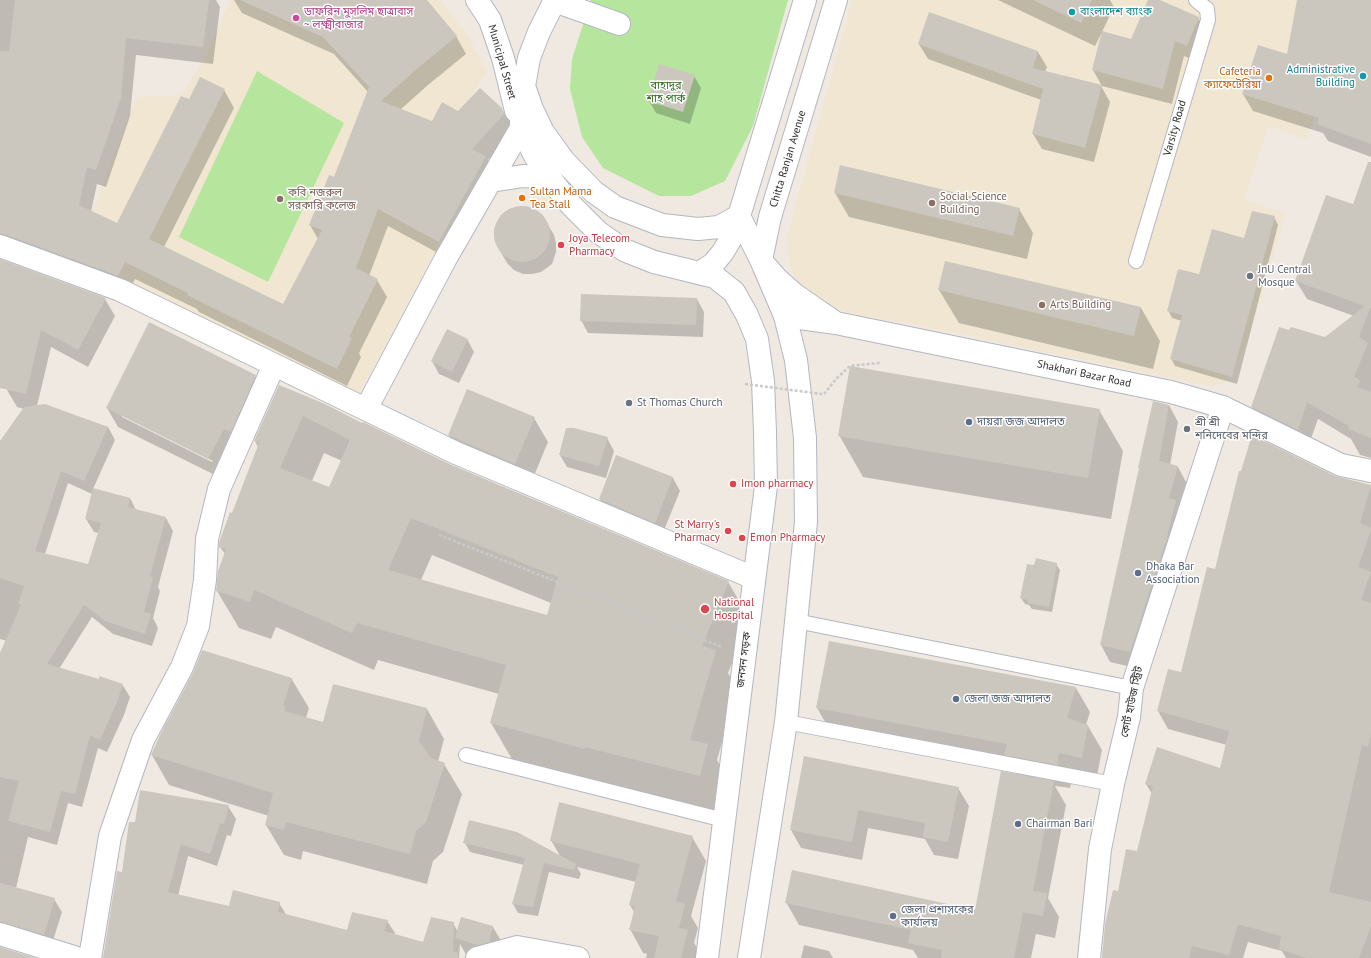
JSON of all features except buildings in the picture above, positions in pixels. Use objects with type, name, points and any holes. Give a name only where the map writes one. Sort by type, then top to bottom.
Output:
[{"type":"street","name":"Municipal Street","points":[[477,0],[490,20],[500,50],[521,128],[535,156],[571,205],[598,232],[624,250],[654,262],[715,277],[734,292],[748,315]]},
{"type":"street","name":"Municipal Street","points":[[521,128],[521,109],[529,58],[554,0]]},
{"type":"street","points":[[554,0],[619,24]]},
{"type":"street","points":[[699,273],[713,264],[730,240],[739,216],[804,0]]},
{"type":"street","name":"Chitta Ranjan Avenue","points":[[761,260],[770,217],[836,0]]},
{"type":"street","points":[[524,86],[532,109],[543,132],[564,161],[594,192],[615,207],[662,225],[698,229],[719,227],[739,216]]},
{"type":"street","points":[[366,409],[446,258],[521,128]]},
{"type":"street","points":[[491,181],[531,176],[553,182]]},
{"type":"street","points":[[739,216],[761,260],[785,316],[796,360],[805,438],[806,522],[786,722],[749,958]]},
{"type":"street","points":[[0,246],[120,290],[456,453],[754,578]]},
{"type":"street","points":[[761,260],[794,294],[836,323]]},
{"type":"street","name":"Shakhari Bazar Road","points":[[748,315],[785,316],[836,323],[1171,392],[1224,407],[1341,465],[1371,471]]},
{"type":"street","name":"জনসন সড়ক","points":[[707,958],[766,486],[766,432],[763,381],[757,339],[748,315]]},
{"type":"street","points":[[90,958],[110,836],[143,740],[182,667],[198,626],[205,580],[207,539],[219,489],[274,365]]},
{"type":"street","name":"কোর্ট হাউজ স্ট্রিট","points":[[1089,958],[1100,848],[1129,717],[1132,688],[1224,407]]},
{"type":"street","points":[[0,934],[77,958]]},
{"type":"street","points":[[477,958],[517,947],[578,958]]},
{"type":"lane","name":"Varsity Road","points":[[1136,261],[1208,20],[1207,9],[1196,0]]},
{"type":"lane","points":[[796,621],[1132,688]]},
{"type":"lane","points":[[786,722],[1113,784]]},
{"type":"lane","points":[[466,755],[724,820]]},
{"type":"path","points":[[745,384],[823,394],[850,366],[880,363]]},
{"type":"path","points":[[439,535],[745,656]]},
{"type":"shaded area","name":"কবি নজরুল সরকারি কলেজ","points":[[230,0],[440,0],[467,34],[487,73],[460,111],[458,140],[486,156],[354,403],[70,271],[136,97],[181,95],[205,58]]},
{"type":"shaded area","points":[[852,0],[1371,0],[1324,94],[1306,139],[1269,126],[1244,200],[1286,213],[1248,341],[1226,383],[1209,386],[912,324],[859,315],[827,307],[800,286],[789,265],[787,237]]},
{"type":"green space","name":"বাহাদুর শাহ পার্ক","points":[[591,0],[788,0],[753,126],[725,181],[691,196],[659,196],[603,168],[582,137],[570,89],[572,59]]},
{"type":"green space","points":[[257,71],[344,123],[268,282],[179,237]]},
{"type":"place","name":"বাংলাদেশ ব্যাংক","points":[[1072,12]]},
{"type":"place","name":"ডাফরিন মুসলিম ছাত্রাবাস ~ লক্ষ্মীবাজার","points":[[296,18]]},
{"type":"place","name":"Administrative Building","points":[[1363,76]]},
{"type":"place","name":"Cafeteria ক্যাফেটেরিয়া","points":[[1269,78]]},
{"type":"place","name":"Sultan Mama Tea Stall","points":[[522,198]]},
{"type":"place","name":"কবি নজরুল সরকারি কলেজ","points":[[280,199]]},
{"type":"place","name":"Social Science Building","points":[[932,203]]},
{"type":"place","name":"Joya Telecom Pharmacy","points":[[561,245]]},
{"type":"place","name":"JnU Central Mosque","points":[[1250,276]]},
{"type":"place","name":"Arts Building","points":[[1042,305]]},
{"type":"place","name":"St Thomas Church","points":[[629,403]]},
{"type":"place","name":"দায়রা জজ আদালত","points":[[969,422]]},
{"type":"place","name":"শ্রী শ্রী শনিদেবের মন্দির","points":[[1187,429]]},
{"type":"place","name":"Imon pharmacy","points":[[733,484]]},
{"type":"place","name":"St Marry's Pharmacy","points":[[728,531]]},
{"type":"place","name":"Emon Pharmacy","points":[[742,538]]},
{"type":"place","name":"Dhaka Bar Association","points":[[1138,573]]},
{"type":"place","name":"National Hospital","points":[[705,609]]},
{"type":"place","name":"জেলা জজ আদালত","points":[[956,699]]},
{"type":"place","name":"Chairman Bari","points":[[1018,824]]},
{"type":"place","name":"জেলা প্রশাসকের কার্যালয়","points":[[893,916]]}]
